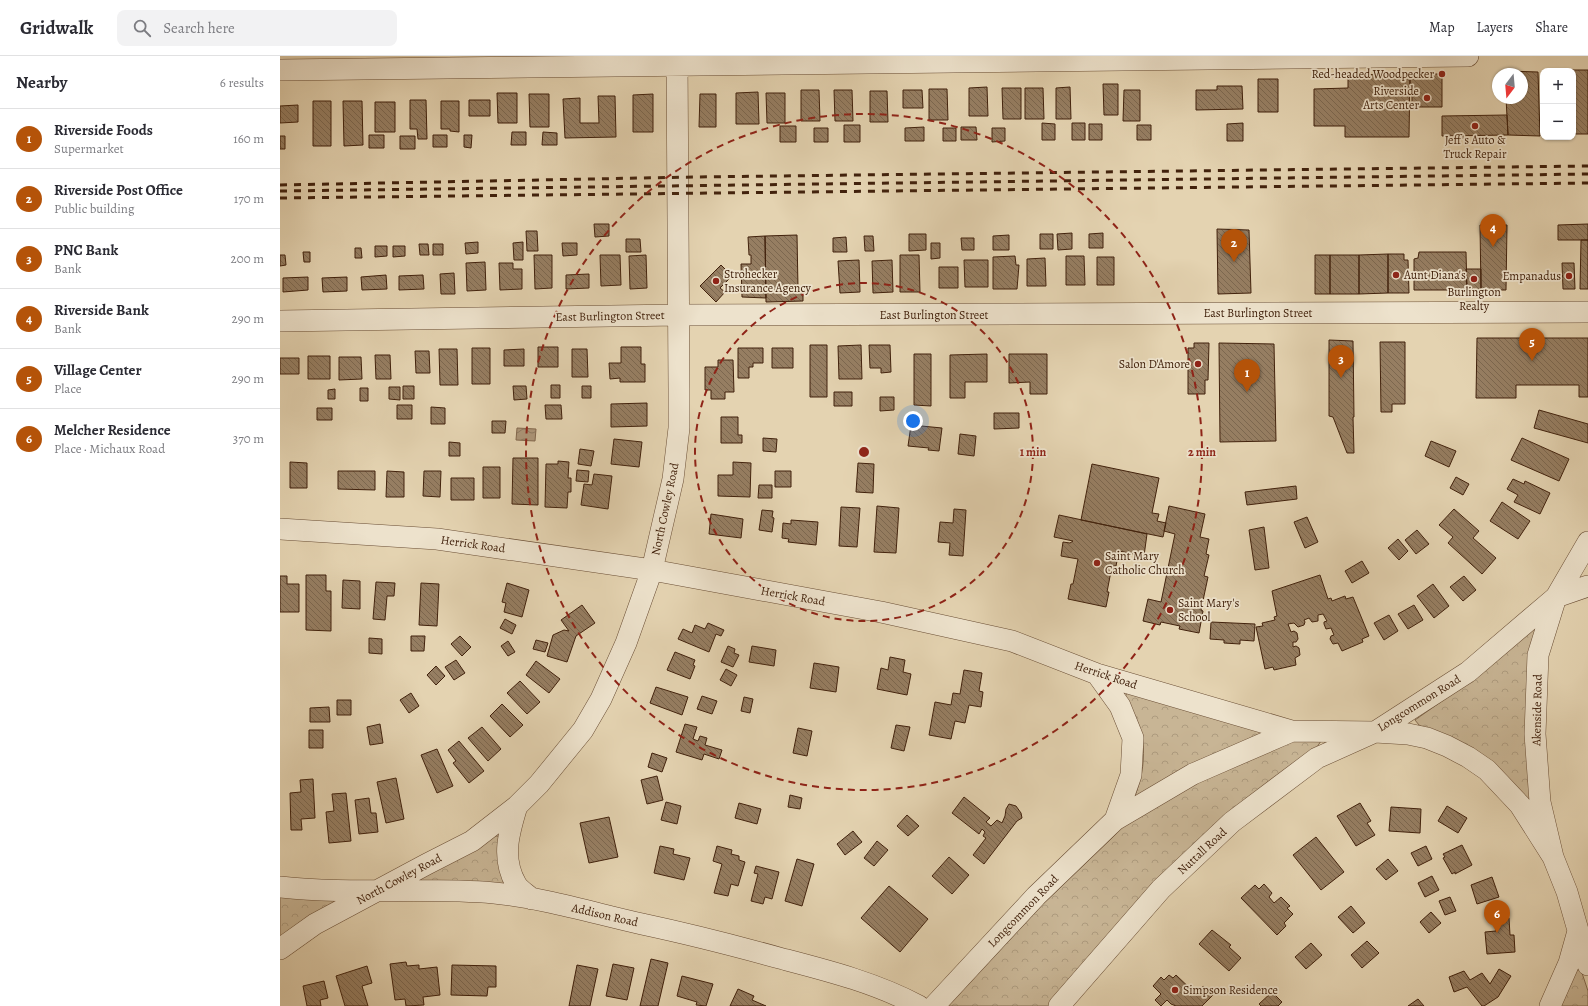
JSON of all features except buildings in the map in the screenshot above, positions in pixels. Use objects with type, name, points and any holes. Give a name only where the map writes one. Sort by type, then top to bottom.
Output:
[{"type":"street","points":[[280,70],[677,61],[1468,56]]},
{"type":"street","name":"North Cowley Road","points":[[280,949],[315,924],[472,841],[517,806],[539,784],[582,730],[600,699],[626,643],[652,570],[673,479],[676,453],[680,388],[677,61]]},
{"type":"street","name":"East Burlington Street","points":[[280,321],[679,315],[1588,312]]},
{"type":"street","name":"Herrick Road","points":[[280,529],[437,539],[652,570],[881,612],[991,635],[1012,641],[1097,674],[1292,730]]},
{"type":"street","name":"Longcommon Road","points":[[934,1006],[1036,896],[1115,820],[1192,774],[1292,730],[1375,732],[1468,672],[1556,596],[1588,542]]},
{"type":"street","points":[[1556,596],[1588,586]]},
{"type":"street","name":"Akenside Road","points":[[1556,596],[1538,655],[1535,734],[1540,802],[1553,857],[1567,892],[1588,965]]},
{"type":"street","name":"Longcommon Road","points":[[1097,674],[1120,706],[1133,738],[1130,775],[1115,820]]},
{"type":"street","name":"Akenside Road","points":[[1375,732],[1408,734],[1427,738],[1468,756],[1487,770],[1520,805],[1553,857]]},
{"type":"street","name":"Nuttall Road","points":[[1059,1006],[1161,890],[1232,822],[1317,758],[1375,732]]},
{"type":"street","name":"North Cowley Road","points":[[517,806],[509,832],[506,850],[509,867],[516,885],[532,899]]},
{"type":"street","name":"Addison Road","points":[[280,887],[333,891],[378,890],[494,893],[532,899],[703,938],[837,973],[892,992],[919,1006]]},
{"type":"street","points":[[1550,1006],[1569,963],[1578,931]]},
{"type":"green space","points":[[1533,628],[1535,630],[1532,802],[1419,725],[1415,720],[1483,672]]},
{"type":"green space","points":[[1127,693],[1321,741],[1315,750],[1050,1006],[948,1006],[1044,903],[1116,834],[1126,818],[1138,787],[1142,773],[1143,760],[1141,735],[1138,723],[1125,697]]},
{"type":"green space","points":[[495,836],[498,836],[499,839],[507,886],[407,880]]},
{"type":"green space","points":[[280,895],[335,898],[336,902],[280,939]]},
{"type":"green space","points":[[1575,967],[1580,967],[1588,991],[1588,1006],[1559,1006]]},
{"type":"water","points":[[517,428],[536,429],[535,441],[516,440]]},
{"type":"railway","points":[[280,185],[694,177],[1588,166]]},
{"type":"railway","points":[[280,191],[1588,174]]},
{"type":"railway","points":[[280,198],[1588,183]]},
{"type":"place","name":"Red-headed Woodpecker","points":[[1442,74]]},
{"type":"place","name":"Riverside Arts Center","points":[[1427,98]]},
{"type":"place","name":"Jeff's Auto & Truck Repair","points":[[1475,126]]},
{"type":"place","name":"Riverside Bank","points":[[1493,247]]},
{"type":"place","name":"Riverside Post Office","points":[[1234,262]]},
{"type":"place","name":"Aunt Diana's","points":[[1396,275]]},
{"type":"place","name":"Empanadus","points":[[1569,276]]},
{"type":"place","name":"Burlington Realty","points":[[1474,279]]},
{"type":"place","name":"Strohecker Insurance Agency","points":[[716,281]]},
{"type":"place","name":"Village Center","points":[[1532,361]]},
{"type":"place","name":"Salon D'Amore","points":[[1198,364]]},
{"type":"place","name":"PNC Bank","points":[[1341,378]]},
{"type":"place","name":"Riverside Foods","points":[[1247,392]]},
{"type":"place","name":"Saint Mary Catholic Church","points":[[1097,563]]},
{"type":"place","name":"Saint Mary's School","points":[[1170,610]]},
{"type":"place","name":"Melcher Residence","points":[[1497,933]]},
{"type":"place","name":"Simpson Residence","points":[[1175,990]]}]
